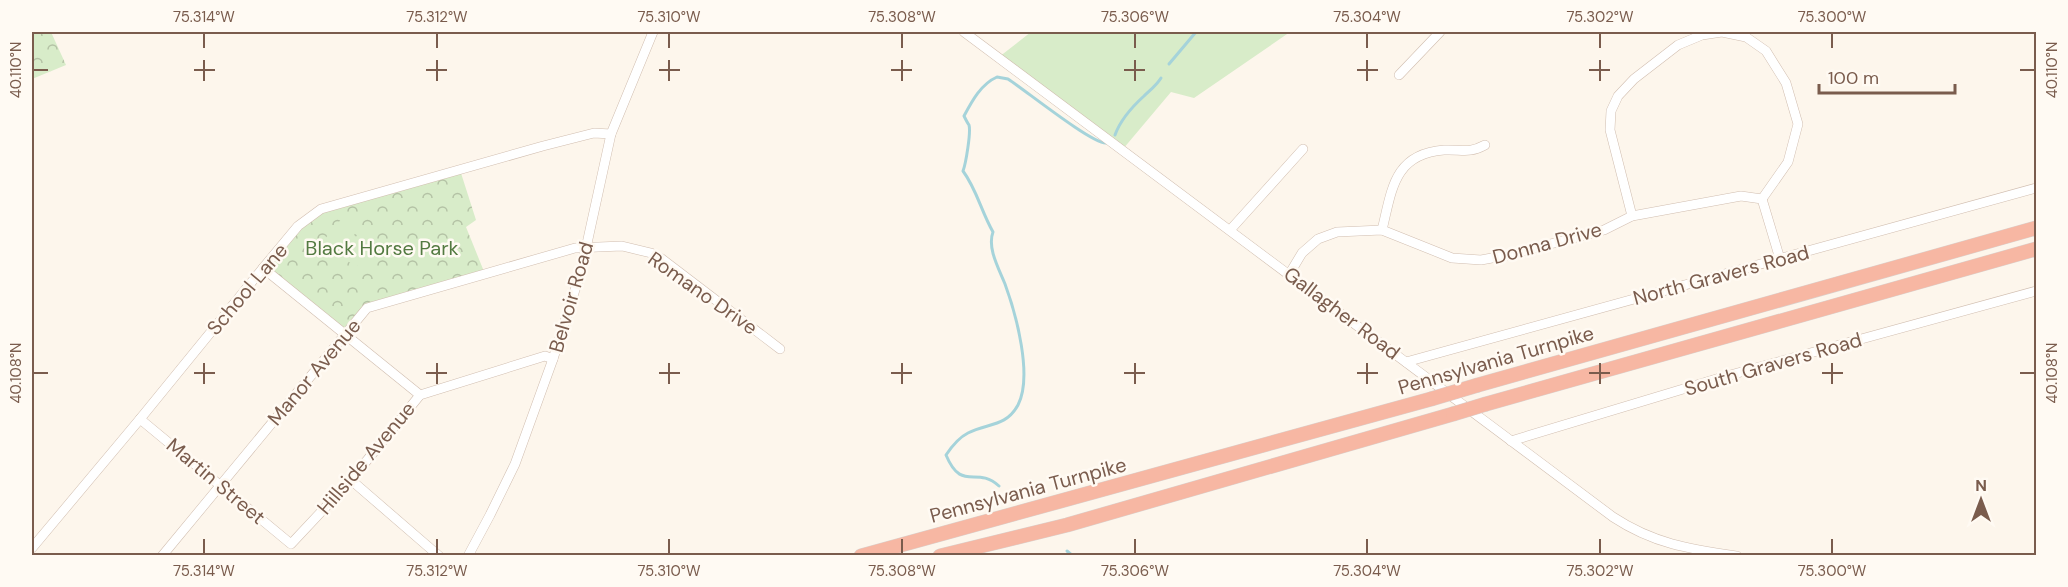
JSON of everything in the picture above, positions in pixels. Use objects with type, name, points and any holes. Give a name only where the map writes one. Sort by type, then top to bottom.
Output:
[{"type":"highway","name":"Pennsylvania Turnpike","points":[[861,555],[1431,399],[2037,228]]},
{"type":"highway","name":"Pennsylvania Turnpike","points":[[940,555],[1067,525],[2037,249]]},
{"type":"street","name":"Belvoir Road","points":[[468,555],[515,464],[553,359],[576,291],[610,134],[652,32]]},
{"type":"street","name":"Gallagher Road","points":[[964,32],[1290,273],[1582,495],[1635,531],[1666,543],[1737,555]]},
{"type":"street","points":[[1399,75],[1440,32]]},
{"type":"street","points":[[1632,216],[1610,130],[1611,111],[1618,96],[1634,79],[1678,45],[1702,35],[1722,32],[1746,37],[1766,51],[1786,82],[1798,124],[1788,162],[1762,199],[1780,259]]},
{"type":"street","name":"School Lane","points":[[32,548],[298,226],[321,209],[543,146],[594,133],[610,134]]},
{"type":"street","points":[[1382,230],[1393,185],[1409,161],[1431,151],[1455,149],[1473,151],[1485,145]]},
{"type":"street","points":[[1231,229],[1303,149]]},
{"type":"street","name":"North Gravers Road","points":[[1406,362],[2037,188]]},
{"type":"street","name":"Donna Drive","points":[[1290,273],[1302,254],[1318,239],[1337,232],[1382,230],[1452,258],[1481,260],[1604,230],[1632,216],[1741,196],[1762,199]]},
{"type":"street","name":"Romano Drive","points":[[587,247],[622,246],[644,251],[662,259],[780,349]]},
{"type":"street","name":"Manor Avenue","points":[[162,555],[367,308],[575,248],[587,247]]},
{"type":"street","points":[[263,268],[420,395]]},
{"type":"street","name":"South Gravers Road","points":[[1511,441],[1734,374],[2037,291]]},
{"type":"street","name":"Hillside Avenue","points":[[291,544],[351,480],[420,395],[545,356],[553,359]]},
{"type":"street","name":"Martin Street","points":[[140,419],[291,544]]},
{"type":"street","points":[[351,480],[439,555]]},
{"type":"green space","points":[[32,32],[51,32],[66,65],[32,79]]},
{"type":"green space","points":[[1031,32],[1290,32],[1194,98],[1171,92],[1123,149],[999,57]]},
{"type":"green space","name":"Black Horse Park","points":[[460,170],[476,220],[466,227],[485,274],[367,308],[345,335],[263,268],[298,226],[321,209]]},
{"type":"green space","points":[[343,217],[358,230],[339,254],[323,241]]},
{"type":"green space","points":[[363,228],[378,241],[356,268],[341,255]]},
{"type":"waterway","points":[[1169,64],[1196,32]]},
{"type":"waterway","points":[[999,486],[991,480],[958,473],[946,455],[955,442],[964,435],[996,424],[1008,417],[1018,405],[1024,378],[1018,328],[993,252],[993,232],[963,171],[969,129],[964,116],[986,84],[997,77],[1008,79],[1073,126],[1098,141],[1106,143]]},
{"type":"waterway","points":[[1115,135],[1127,114],[1161,78]]},
{"type":"waterway","points":[[1067,551],[1073,556]]}]
